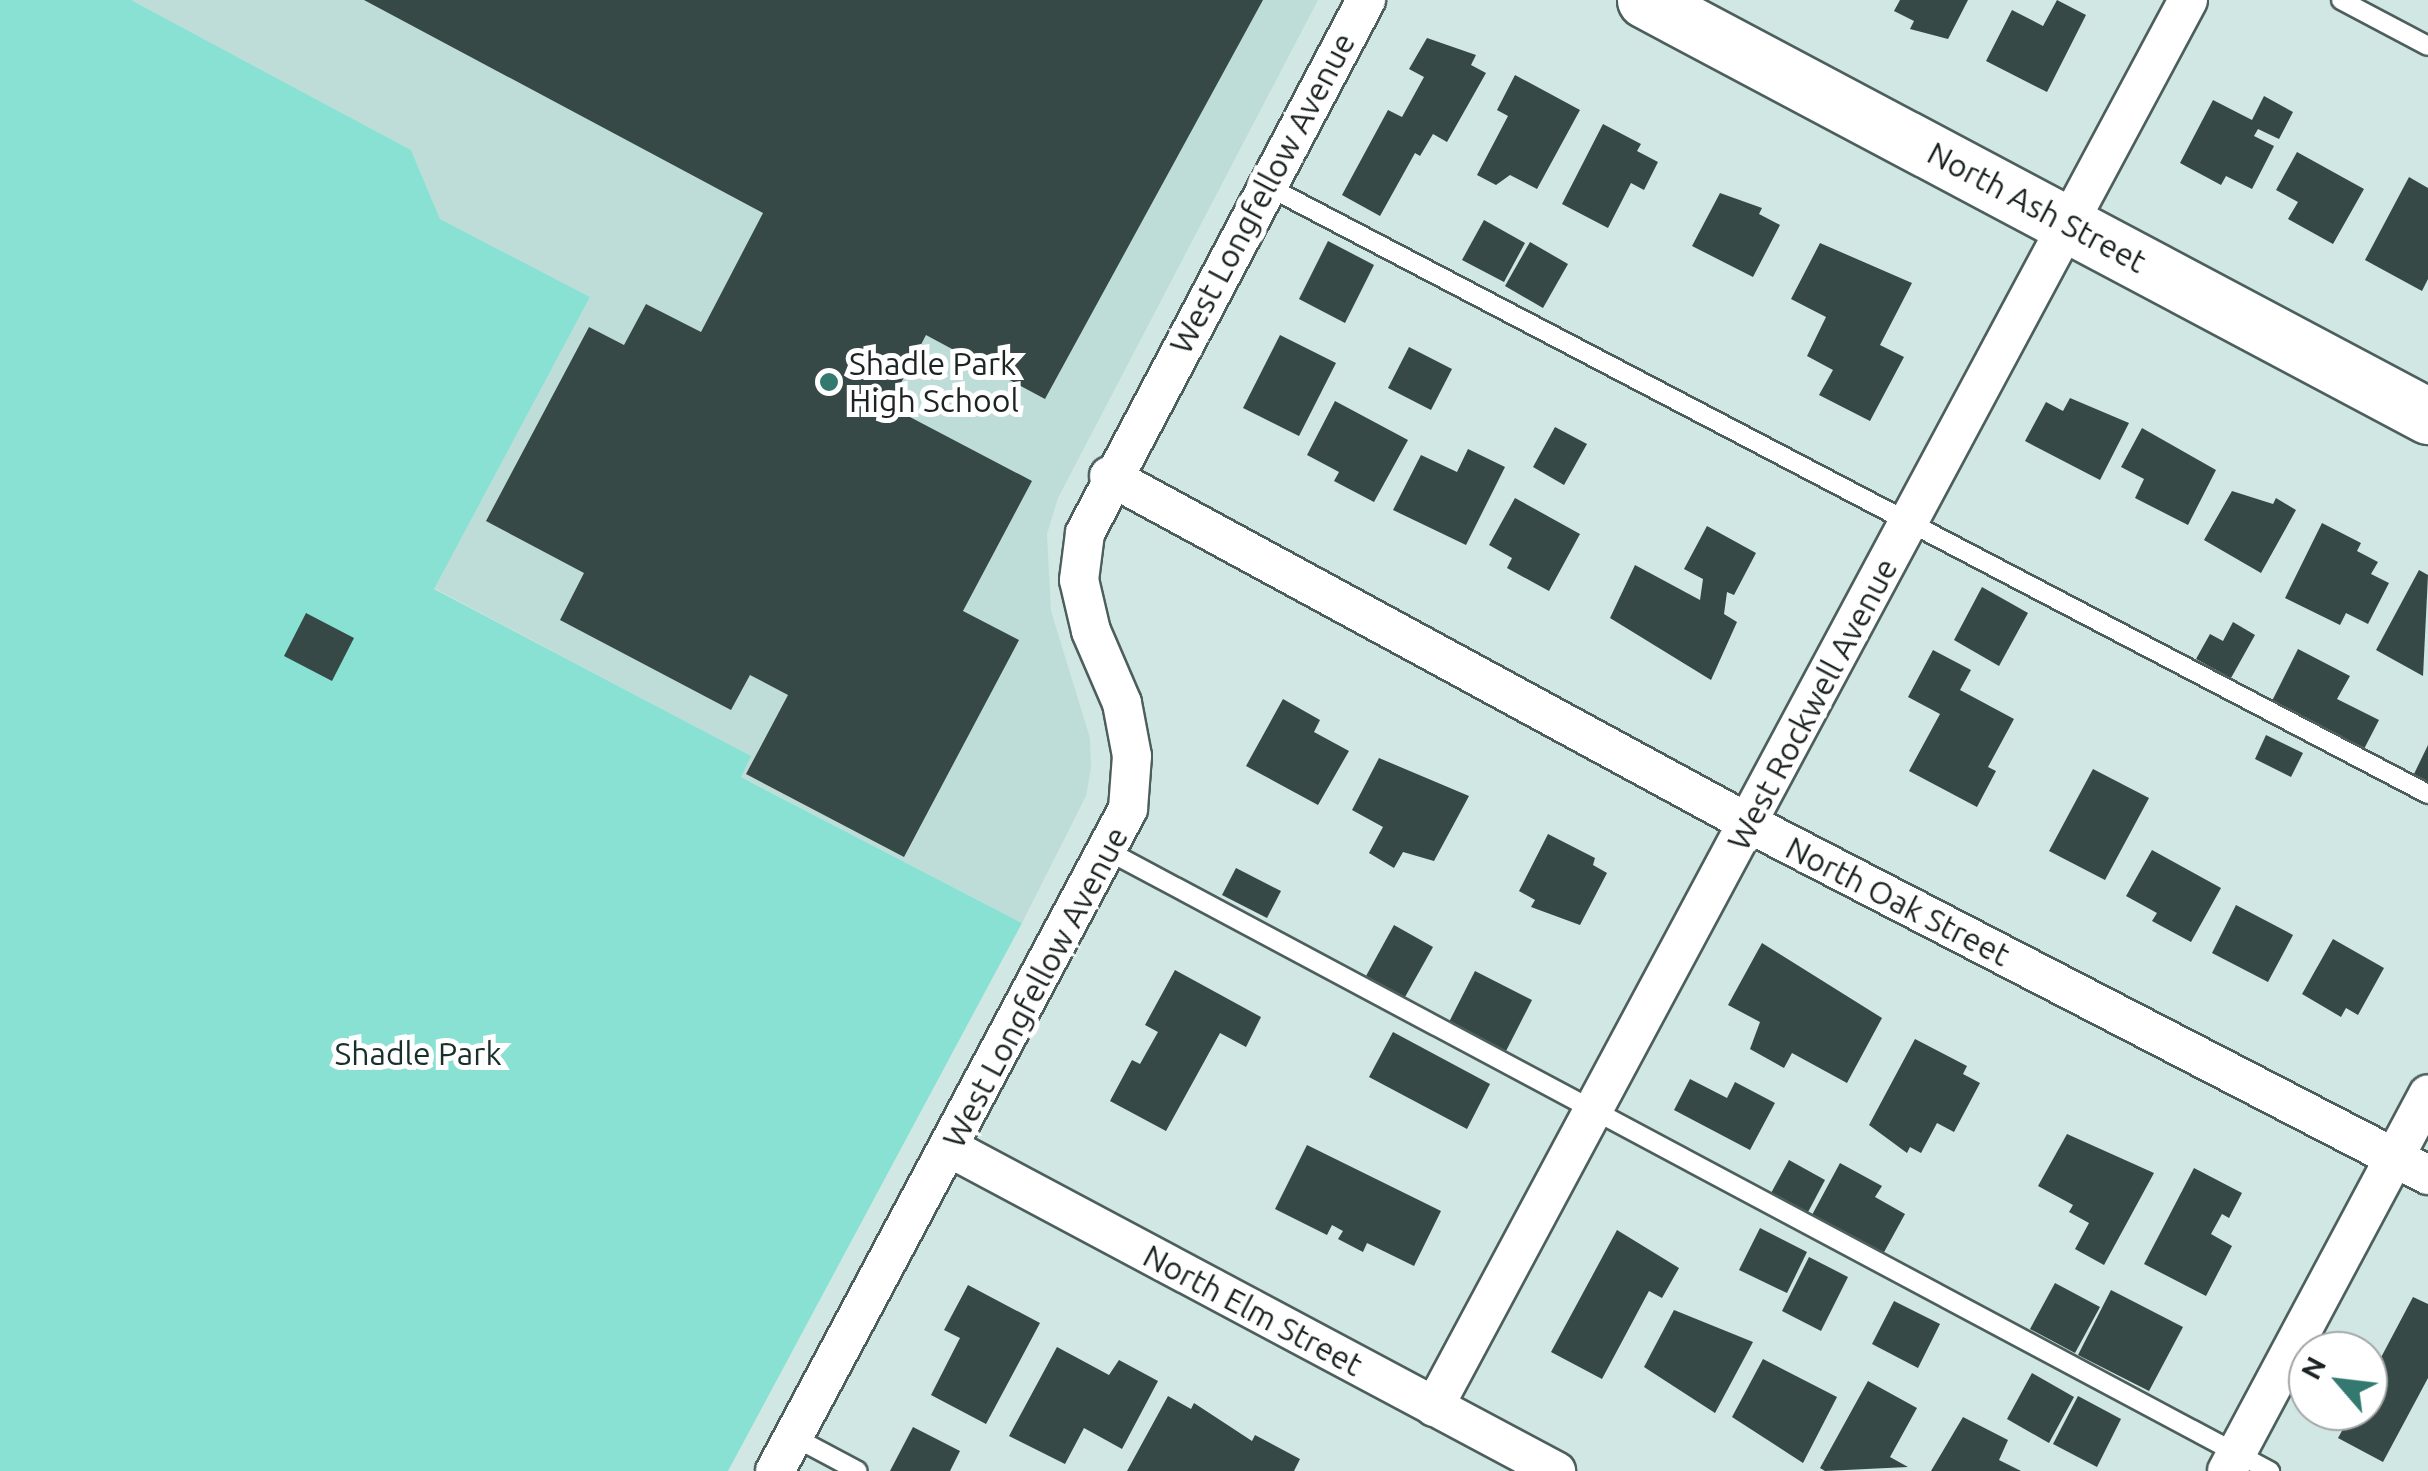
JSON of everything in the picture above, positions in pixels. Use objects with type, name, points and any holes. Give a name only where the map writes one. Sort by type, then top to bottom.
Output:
[{"type":"main road","name":"North Ash Street","points":[[1645,0],[2428,416]]},
{"type":"street","name":"West Longfellow Avenue","points":[[774,1471],[1110,852],[1128,810],[1132,756],[1122,703],[1091,631],[1079,580],[1085,533],[1109,476],[1366,0]]},
{"type":"street","name":"West Rockwell Avenue","points":[[1434,1407],[2188,0]]},
{"type":"street","name":"North Oak Street","points":[[1109,476],[1748,823],[2428,1175]]},
{"type":"street","points":[[2244,1465],[2428,1094]]},
{"type":"street","name":"North Elm Street","points":[[950,1148],[1556,1471]]},
{"type":"lane","points":[[2341,0],[2428,46]]},
{"type":"lane","points":[[1267,186],[1911,519],[2428,794]]},
{"type":"lane","points":[[1110,852],[1594,1109],[2244,1465]]},
{"type":"lane","points":[[794,1436],[858,1471]]},
{"type":"shaded area","name":"Shadle Park High School","points":[[131,0],[1318,0],[1058,498],[1047,534],[1051,611],[1090,738],[1091,768],[1086,796],[1022,923],[740,776],[750,756],[434,588],[590,297],[440,219],[411,150]]},
{"type":"green space","name":"Shadle Park","points":[[0,0],[131,0],[411,150],[440,219],[590,297],[434,589],[751,756],[741,777],[1022,923],[728,1471],[0,1471]]},
{"type":"building","name":"Shadle Park High School","points":[[364,0],[1263,0],[1045,399],[926,335],[889,406],[1032,481],[963,611],[1019,640],[904,857],[746,774],[788,695],[750,675],[731,710],[560,620],[584,573],[486,521],[589,327],[624,345],[646,304],[701,332],[763,213]]},
{"type":"building","points":[[1900,0],[1968,0],[1948,39],[1910,29],[1914,21],[1894,11]]},
{"type":"building","points":[[2057,0],[2086,15],[2047,92],[1986,61],[2012,10],[2043,26]]},
{"type":"building","points":[[1427,38],[1476,55],[1471,65],[1486,73],[1447,142],[1433,134],[1420,156],[1415,153],[1380,216],[1342,195],[1388,110],[1402,117],[1424,77],[1409,69]]},
{"type":"building","points":[[1515,75],[1580,110],[1537,189],[1510,175],[1496,185],[1477,175],[1508,116],[1497,110]]},
{"type":"building","points":[[2264,96],[2293,112],[2279,139],[2258,129],[2254,136],[2274,146],[2252,189],[2226,176],[2221,185],[2180,163],[2213,100],[2252,120]]},
{"type":"building","points":[[1603,124],[1641,144],[1637,151],[1658,162],[1644,190],[1631,183],[1608,228],[1562,204]]},
{"type":"building","points":[[2297,152],[2364,189],[2333,244],[2288,219],[2298,202],[2276,190]]},
{"type":"building","points":[[2409,177],[2428,188],[2428,279],[2422,291],[2365,260]]},
{"type":"building","points":[[1720,193],[1762,208],[1759,214],[1780,225],[1753,277],[1692,246]]},
{"type":"building","points":[[1484,220],[1525,243],[1504,282],[1462,260]]},
{"type":"building","points":[[1328,241],[1374,265],[1345,323],[1299,299]]},
{"type":"building","points":[[1530,242],[1568,264],[1543,308],[1505,286]]},
{"type":"building","points":[[1820,243],[1912,283],[1880,345],[1904,357],[1870,421],[1819,395],[1833,370],[1807,356],[1826,317],[1791,299]]},
{"type":"building","points":[[1280,335],[1336,363],[1299,436],[1243,408]]},
{"type":"building","points":[[1409,347],[1452,369],[1431,410],[1388,388]]},
{"type":"building","points":[[2070,398],[2129,423],[2100,480],[2025,441],[2046,402],[2063,411]]},
{"type":"building","points":[[1335,401],[1408,440],[1374,502],[1334,481],[1339,472],[1307,455]]},
{"type":"building","points":[[1555,427],[1587,444],[1564,485],[1533,467]]},
{"type":"building","points":[[2142,428],[2216,470],[2188,525],[2135,498],[2144,479],[2121,467]]},
{"type":"building","points":[[1468,449],[1505,467],[1466,545],[1393,510],[1421,455],[1457,472]]},
{"type":"building","points":[[2232,491],[2273,504],[2276,498],[2296,510],[2261,573],[2204,540]]},
{"type":"building","points":[[1515,498],[1580,534],[1549,591],[1507,568],[1512,558],[1489,545]]},
{"type":"building","points":[[2322,523],[2361,543],[2357,551],[2378,562],[2371,574],[2389,583],[2368,624],[2346,613],[2340,625],[2285,598]]},
{"type":"building","points":[[1707,526],[1756,553],[1734,595],[1727,592],[1724,614],[1737,622],[1711,680],[1610,618],[1635,565],[1700,600],[1703,579],[1684,569]]},
{"type":"building","points":[[2419,570],[2428,575],[2423,676],[2376,650]]},
{"type":"building","points":[[1982,587],[2028,613],[1999,666],[1954,640]]},
{"type":"building","points":[[306,613],[354,638],[332,681],[284,656]]},
{"type":"building","points":[[2233,622],[2255,635],[2231,678],[2196,659],[2210,634],[2223,641]]},
{"type":"building","points":[[2298,649],[2350,676],[2337,699],[2379,720],[2364,749],[2272,701]]},
{"type":"building","points":[[1933,650],[1971,670],[1960,690],[2014,719],[1988,767],[1996,771],[1977,807],[1909,771],[1940,714],[1908,697]]},
{"type":"building","points":[[1283,699],[1320,720],[1314,732],[1349,751],[1318,805],[1246,766]]},
{"type":"building","points":[[2266,735],[2303,753],[2291,777],[2255,759]]},
{"type":"building","points":[[2428,745],[2428,784],[2413,776]]},
{"type":"building","points":[[1379,758],[1469,796],[1434,861],[1403,852],[1394,868],[1369,853],[1383,827],[1352,810]]},
{"type":"building","points":[[2093,769],[2149,798],[2105,880],[2049,851]]},
{"type":"building","points":[[1548,834],[1595,858],[1593,865],[1607,873],[1580,925],[1531,907],[1535,900],[1519,891]]},
{"type":"building","points":[[2152,850],[2221,888],[2191,942],[2152,921],[2157,913],[2126,896]]},
{"type":"building","points":[[1236,868],[1281,891],[1267,918],[1222,895]]},
{"type":"building","points":[[2236,905],[2293,935],[2268,982],[2212,953]]},
{"type":"building","points":[[1394,925],[1433,947],[1405,997],[1366,976]]},
{"type":"building","points":[[2333,939],[2384,968],[2358,1015],[2346,1008],[2341,1017],[2302,994]]},
{"type":"building","points":[[1762,943],[1882,1018],[1847,1083],[1792,1053],[1784,1068],[1750,1049],[1760,1022],[1728,1005]]},
{"type":"building","points":[[1175,970],[1261,1017],[1246,1047],[1220,1033],[1166,1131],[1110,1101],[1132,1060],[1140,1064],[1158,1032],[1145,1025]]},
{"type":"building","points":[[1475,971],[1532,1000],[1505,1053],[1448,1024]]},
{"type":"building","points":[[1393,1032],[1490,1084],[1467,1129],[1369,1077]]},
{"type":"building","points":[[1915,1039],[1967,1066],[1963,1074],[1980,1083],[1954,1132],[1937,1123],[1921,1153],[1910,1147],[1907,1153],[1869,1125]]},
{"type":"building","points":[[1690,1079],[1727,1098],[1735,1082],[1775,1103],[1750,1150],[1674,1110]]},
{"type":"building","points":[[2067,1134],[2154,1173],[2104,1265],[2075,1249],[2089,1223],[2069,1212],[2073,1205],[2038,1186]]},
{"type":"building","points":[[1307,1145],[1441,1211],[1414,1266],[1367,1243],[1363,1252],[1338,1239],[1343,1231],[1332,1225],[1327,1235],[1275,1209]]},
{"type":"building","points":[[1789,1160],[1825,1180],[1807,1214],[1770,1195]]},
{"type":"building","points":[[1840,1163],[1882,1186],[1875,1197],[1905,1214],[1883,1254],[1812,1215]]},
{"type":"building","points":[[2194,1168],[2242,1193],[2229,1218],[2222,1214],[2211,1234],[2232,1246],[2206,1296],[2144,1264]]},
{"type":"building","points":[[1760,1228],[1807,1252],[1787,1293],[1739,1270]]},
{"type":"building","points":[[1617,1230],[1679,1268],[1662,1298],[1649,1291],[1602,1379],[1551,1352]]},
{"type":"building","points":[[1809,1257],[1848,1277],[1821,1331],[1782,1311]]},
{"type":"building","points":[[2055,1283],[2100,1307],[2075,1353],[2030,1329]]},
{"type":"building","points":[[968,1285],[1040,1323],[986,1424],[931,1395],[960,1338],[944,1330]]},
{"type":"building","points":[[2111,1290],[2183,1327],[2149,1391],[2078,1355]]},
{"type":"building","points":[[2413,1297],[2428,1304],[2428,1378],[2383,1462],[2338,1438],[2342,1431],[2388,1431],[2388,1344]]},
{"type":"building","points":[[1894,1301],[1940,1324],[1918,1368],[1872,1344]]},
{"type":"building","points":[[1674,1310],[1753,1342],[1715,1413],[1644,1367]]},
{"type":"building","points":[[1057,1347],[1109,1375],[1119,1360],[1158,1381],[1122,1449],[1084,1428],[1065,1464],[1009,1436]]},
{"type":"building","points":[[1763,1359],[1837,1397],[1803,1463],[1732,1417]]},
{"type":"building","points":[[2032,1373],[2074,1397],[2049,1443],[2007,1419]]},
{"type":"building","points":[[1868,1381],[1917,1408],[1890,1457],[1908,1467],[1825,1471],[1820,1468]]},
{"type":"building","points":[[1168,1396],[1191,1409],[1194,1403],[1252,1441],[1255,1435],[1300,1459],[1294,1471],[1127,1471]]},
{"type":"building","points":[[2078,1396],[2121,1419],[2097,1467],[2053,1444]]},
{"type":"building","points":[[1963,1417],[2008,1440],[1999,1460],[2021,1471],[1931,1471]]},
{"type":"building","points":[[913,1427],[960,1451],[950,1471],[890,1471]]},
{"type":"place","name":"Shadle Park High School","points":[[829,382]]}]
